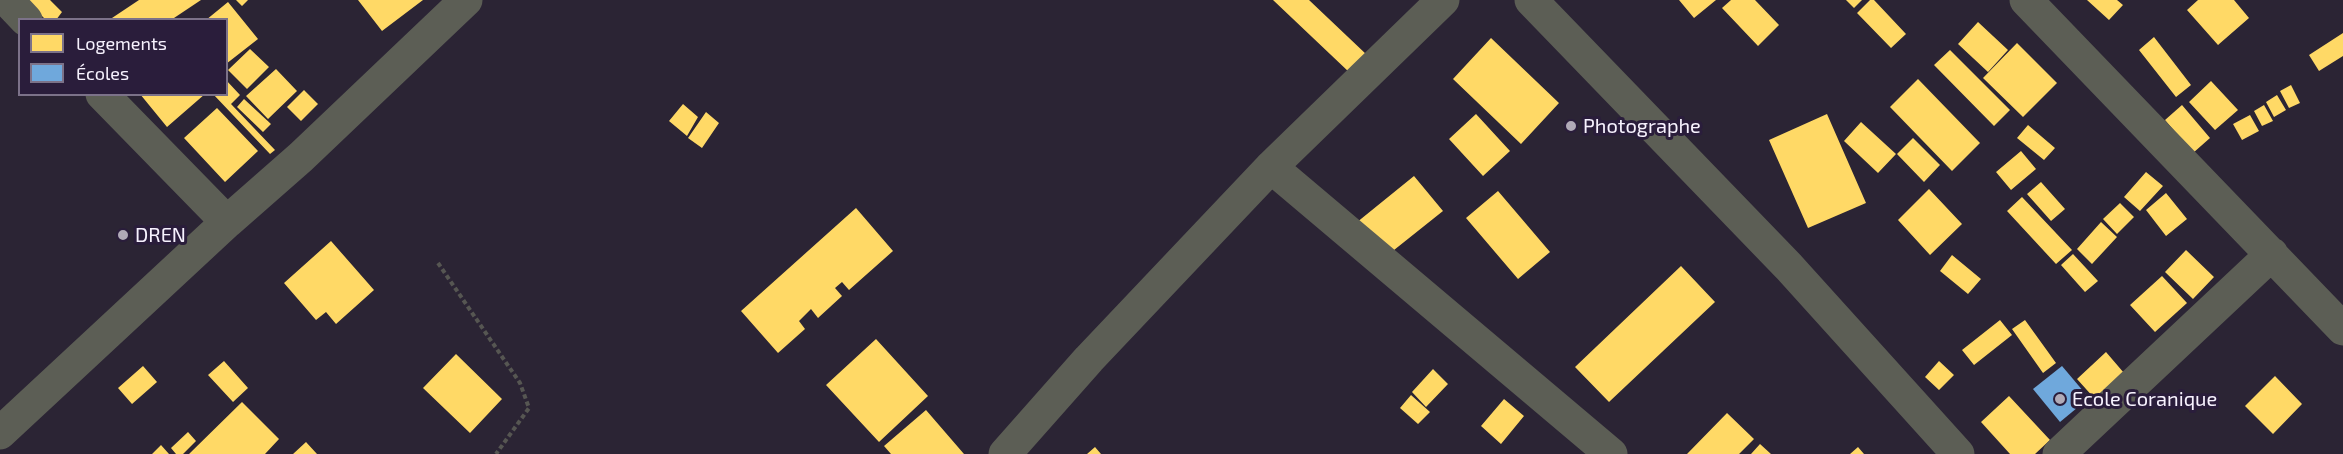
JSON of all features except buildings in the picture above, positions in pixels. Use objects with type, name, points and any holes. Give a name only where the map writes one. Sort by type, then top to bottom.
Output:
[{"type":"street","points":[[7,0],[24,18]]},
{"type":"street","points":[[0,433],[227,222],[301,157],[466,0]]},
{"type":"street","points":[[1005,454],[1089,359],[1271,167],[1443,0]]},
{"type":"street","points":[[1531,0],[1789,267],[1958,454]]},
{"type":"street","points":[[2026,0],[2343,329]]},
{"type":"street","points":[[104,96],[227,222]]},
{"type":"street","points":[[1271,167],[1611,454]]},
{"type":"street","points":[[2059,454],[2272,254]]},
{"type":"path","points":[[438,263],[520,383],[530,408],[496,454]]},
{"type":"place","name":"Photographe","points":[[1571,126]]},
{"type":"place","name":"DREN","points":[[123,235]]},
{"type":"place","name":"Ecole Coranique","points":[[2060,399]]}]
